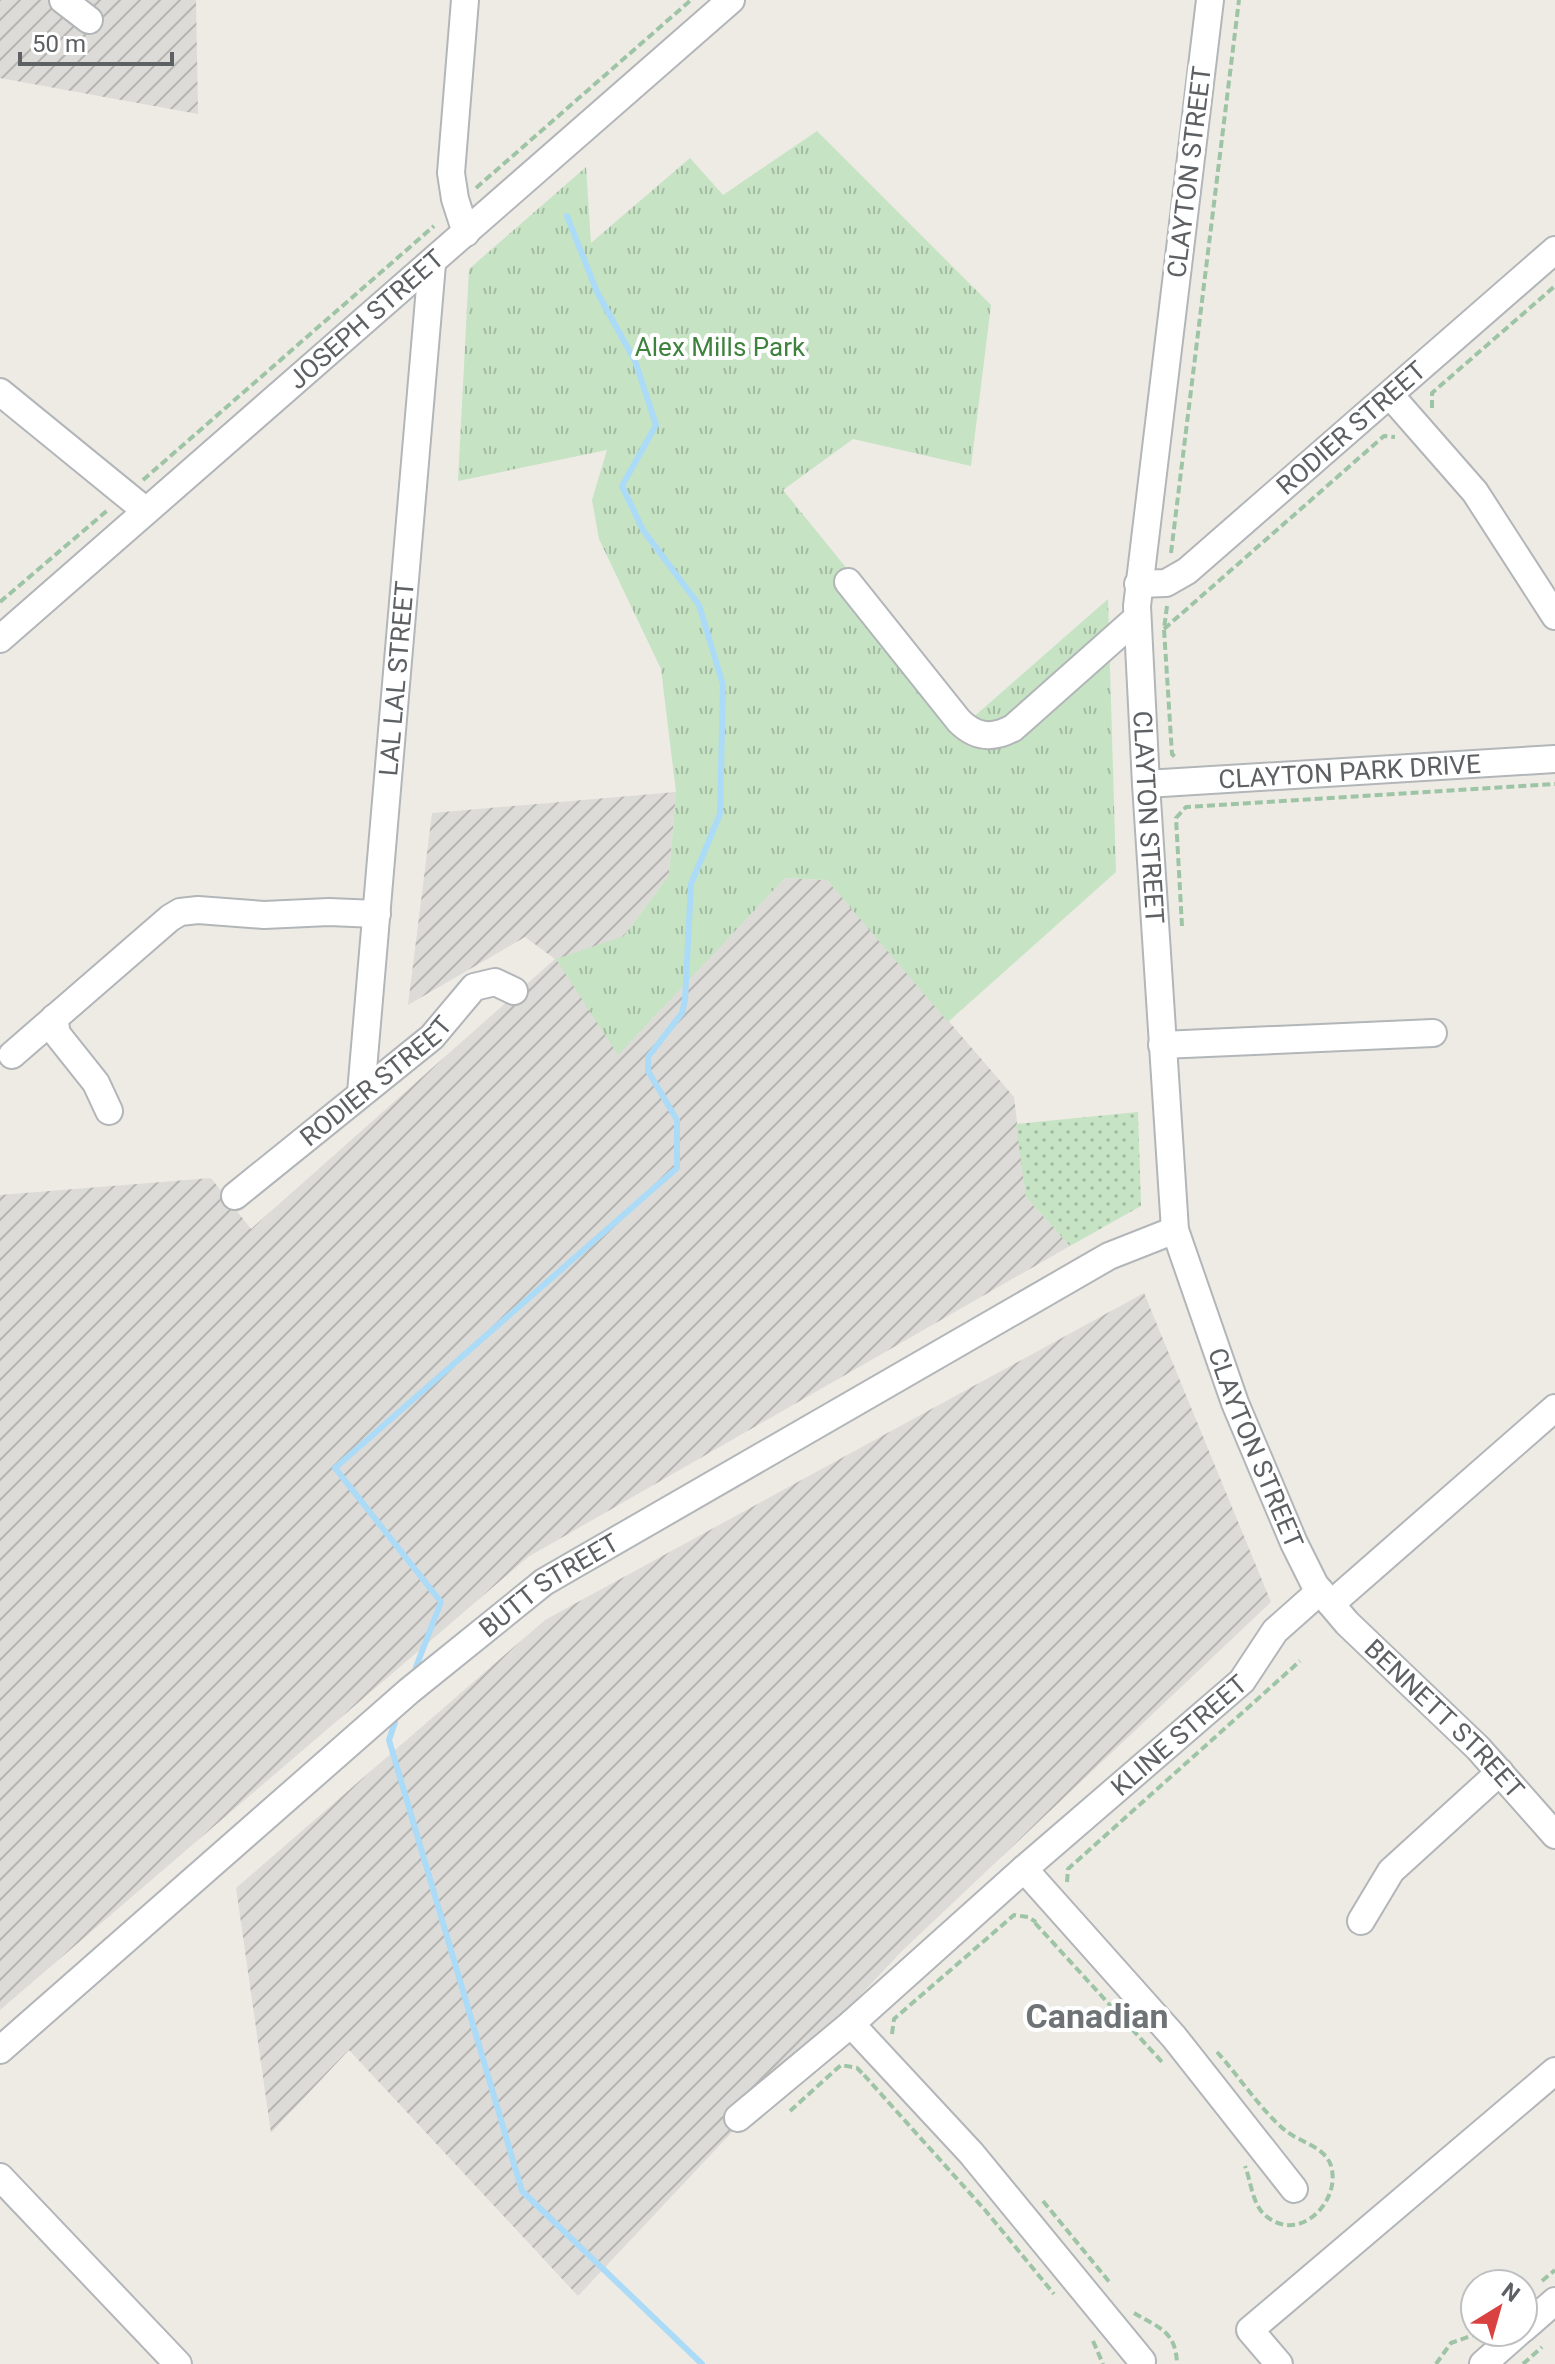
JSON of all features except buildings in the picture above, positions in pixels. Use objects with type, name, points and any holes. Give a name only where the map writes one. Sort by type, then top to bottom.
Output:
[{"type":"street","points":[[63,0],[89,20]]},
{"type":"street","points":[[465,0],[451,173],[455,199],[466,233]]},
{"type":"street","name":"JOSEPH STREET","points":[[0,639],[136,503],[432,264],[731,0]]},
{"type":"street","name":"CLAYTON STREET","points":[[1210,0],[1138,584],[1137,618],[1175,1230],[1235,1403],[1294,1543],[1326,1598]]},
{"type":"street","name":"RODIER STREET","points":[[1169,583],[1197,563],[1555,250]]},
{"type":"street","name":"LAL LAL STREET","points":[[361,1093],[432,264]]},
{"type":"street","points":[[0,392],[136,503]]},
{"type":"street","points":[[1390,395],[1425,418],[1555,616]]},
{"type":"street","points":[[848,582],[964,726],[972,732],[988,736],[1003,734],[1013,728],[1137,618]]},
{"type":"street","points":[[1138,584],[1169,583]]},
{"type":"street","name":"CLAYTON PARK DRIVE","points":[[1146,784],[1555,759]]},
{"type":"street","points":[[12,1055],[180,912],[198,910],[278,916],[329,912],[377,914]]},
{"type":"street","name":"RODIER STREET","points":[[235,1196],[436,1033],[474,987],[495,982],[514,991]]},
{"type":"street","points":[[54,1018],[57,1034],[96,1083],[109,1111]]},
{"type":"street","points":[[1162,1045],[1433,1033]]},
{"type":"street","name":"BUTT STREET","points":[[0,2050],[409,1691],[544,1582],[1109,1256],[1175,1230]]},
{"type":"street","name":"KLINE STREET","points":[[738,2118],[851,2024],[1024,1869],[1242,1681],[1275,1631],[1326,1598],[1555,1408]]},
{"type":"street","name":"BENNETT STREET","points":[[1326,1598],[1371,1647],[1452,1722],[1555,1835]]},
{"type":"street","points":[[1361,1921],[1380,1886],[1396,1866],[1500,1772]]},
{"type":"street","points":[[1024,1869],[1174,2037],[1294,2189]]},
{"type":"street","points":[[851,2024],[971,2153],[1142,2361]]},
{"type":"street","points":[[1279,2364],[1250,2330],[1555,2071]]},
{"type":"street","points":[[0,2177],[178,2364]]},
{"type":"street","points":[[1539,2315],[1555,2301]]},
{"type":"street","points":[[1483,2364],[1501,2348]]},
{"type":"path","points":[[472,191],[691,0]]},
{"type":"path","points":[[1188,782],[1186,764],[1172,754],[1164,629],[1175,507],[1192,396],[1239,0]]},
{"type":"path","points":[[0,602],[136,503],[434,226]]},
{"type":"path","points":[[1432,393],[1555,286]]},
{"type":"path","points":[[1164,629],[1384,436],[1401,439],[1425,418]]},
{"type":"path","points":[[1182,926],[1176,818],[1186,807],[1555,784]]},
{"type":"path","points":[[864,2075],[985,2210],[1058,2298]]},
{"type":"path","points":[[1088,2333],[1099,2350],[1103,2364]]},
{"type":"path","points":[[1436,2364],[1451,2343],[1459,2340]]},
{"type":"path","points":[[1523,2364],[1542,2347]]},
{"type":"shaded area","points":[[0,0],[196,0],[198,114],[0,78]]},
{"type":"shaded area","points":[[676,792],[669,875],[624,936],[617,1054],[785,878],[827,880],[1014,1097],[1026,1197],[1070,1246],[528,1557],[0,2010],[0,1195],[211,1178],[251,1229],[555,959],[525,937],[408,1005],[432,813]]},
{"type":"shaded area","points":[[1144,1293],[1271,1602],[901,1952],[578,2296],[349,2050],[271,2133],[236,1888],[545,1620]]},
{"type":"green space","name":"Alex Mills Park","points":[[817,131],[991,305],[971,466],[853,439],[783,490],[970,720],[1108,599],[1116,872],[948,1022],[827,880],[785,878],[618,1055],[556,959],[624,936],[669,875],[676,792],[661,669],[599,539],[592,500],[607,450],[458,481],[469,269],[586,167],[591,243],[690,158],[723,195]]},
{"type":"green space","points":[[1138,1112],[1141,1206],[1070,1246],[1026,1197],[1016,1124]]},
{"type":"waterway","points":[[416,1667],[441,1602],[335,1468],[677,1168],[677,1120],[648,1071],[648,1057],[682,1013],[691,884],[720,814],[723,685],[699,605],[643,530],[622,486],[656,425],[635,361],[597,292],[567,216]]},
{"type":"waterway","points":[[395,1722],[389,1740],[522,2191],[702,2364]]},
{"type":"district","name":"Canadian","points":[[1097,2016]]}]
